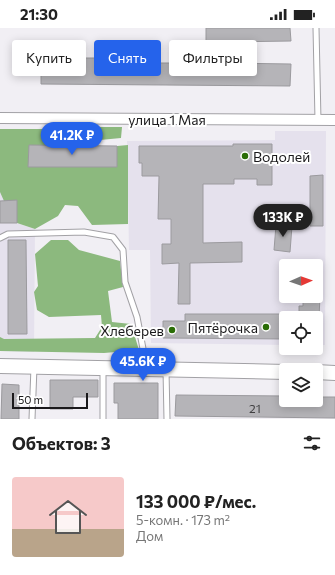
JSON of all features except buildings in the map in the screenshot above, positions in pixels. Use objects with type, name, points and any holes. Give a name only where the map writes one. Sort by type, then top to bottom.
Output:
[{"type":"main road","points":[[0,366],[279,372]]},
{"type":"main road","points":[[323,372],[335,373]]},
{"type":"street","name":"улица 1 Мая","points":[[0,118],[335,120]]},
{"type":"lane","points":[[316,28],[318,120]]},
{"type":"lane","points":[[0,238],[8,234],[84,232],[113,237],[123,250],[125,282],[137,316],[144,354],[144,369]]},
{"type":"lane","points":[[32,419],[34,366]]},
{"type":"lane","points":[[103,368],[103,419]]},
{"type":"lane","points":[[166,369],[167,419]]},
{"type":"shaded area","points":[[275,131],[326,131],[325,345],[323,345],[323,311],[279,311],[279,345],[151,343],[150,250],[129,250],[127,141],[275,140]]},
{"type":"shaded area","points":[[0,132],[18,132],[17,223],[35,229],[34,352],[0,351]]},
{"type":"green space","points":[[79,127],[122,127],[121,138],[79,142]]},
{"type":"green space","points":[[0,129],[61,129],[61,146],[29,146],[29,167],[117,167],[117,146],[128,145],[128,224],[92,225],[78,206],[65,205],[58,216],[35,229],[17,223],[17,201],[4,201],[0,192]]},
{"type":"green space","points":[[51,240],[68,240],[79,250],[120,261],[123,287],[108,291],[112,322],[131,324],[139,350],[104,353],[0,351],[0,337],[4,339],[95,338],[102,327],[101,315],[49,317],[37,310],[34,292],[38,286],[35,254]]},
{"type":"place","name":"Водолей","points":[[245,156]]},
{"type":"place","name":"Пятёрочка","points":[[266,327]]},
{"type":"place","name":"Хлеберев","points":[[172,330]]}]
